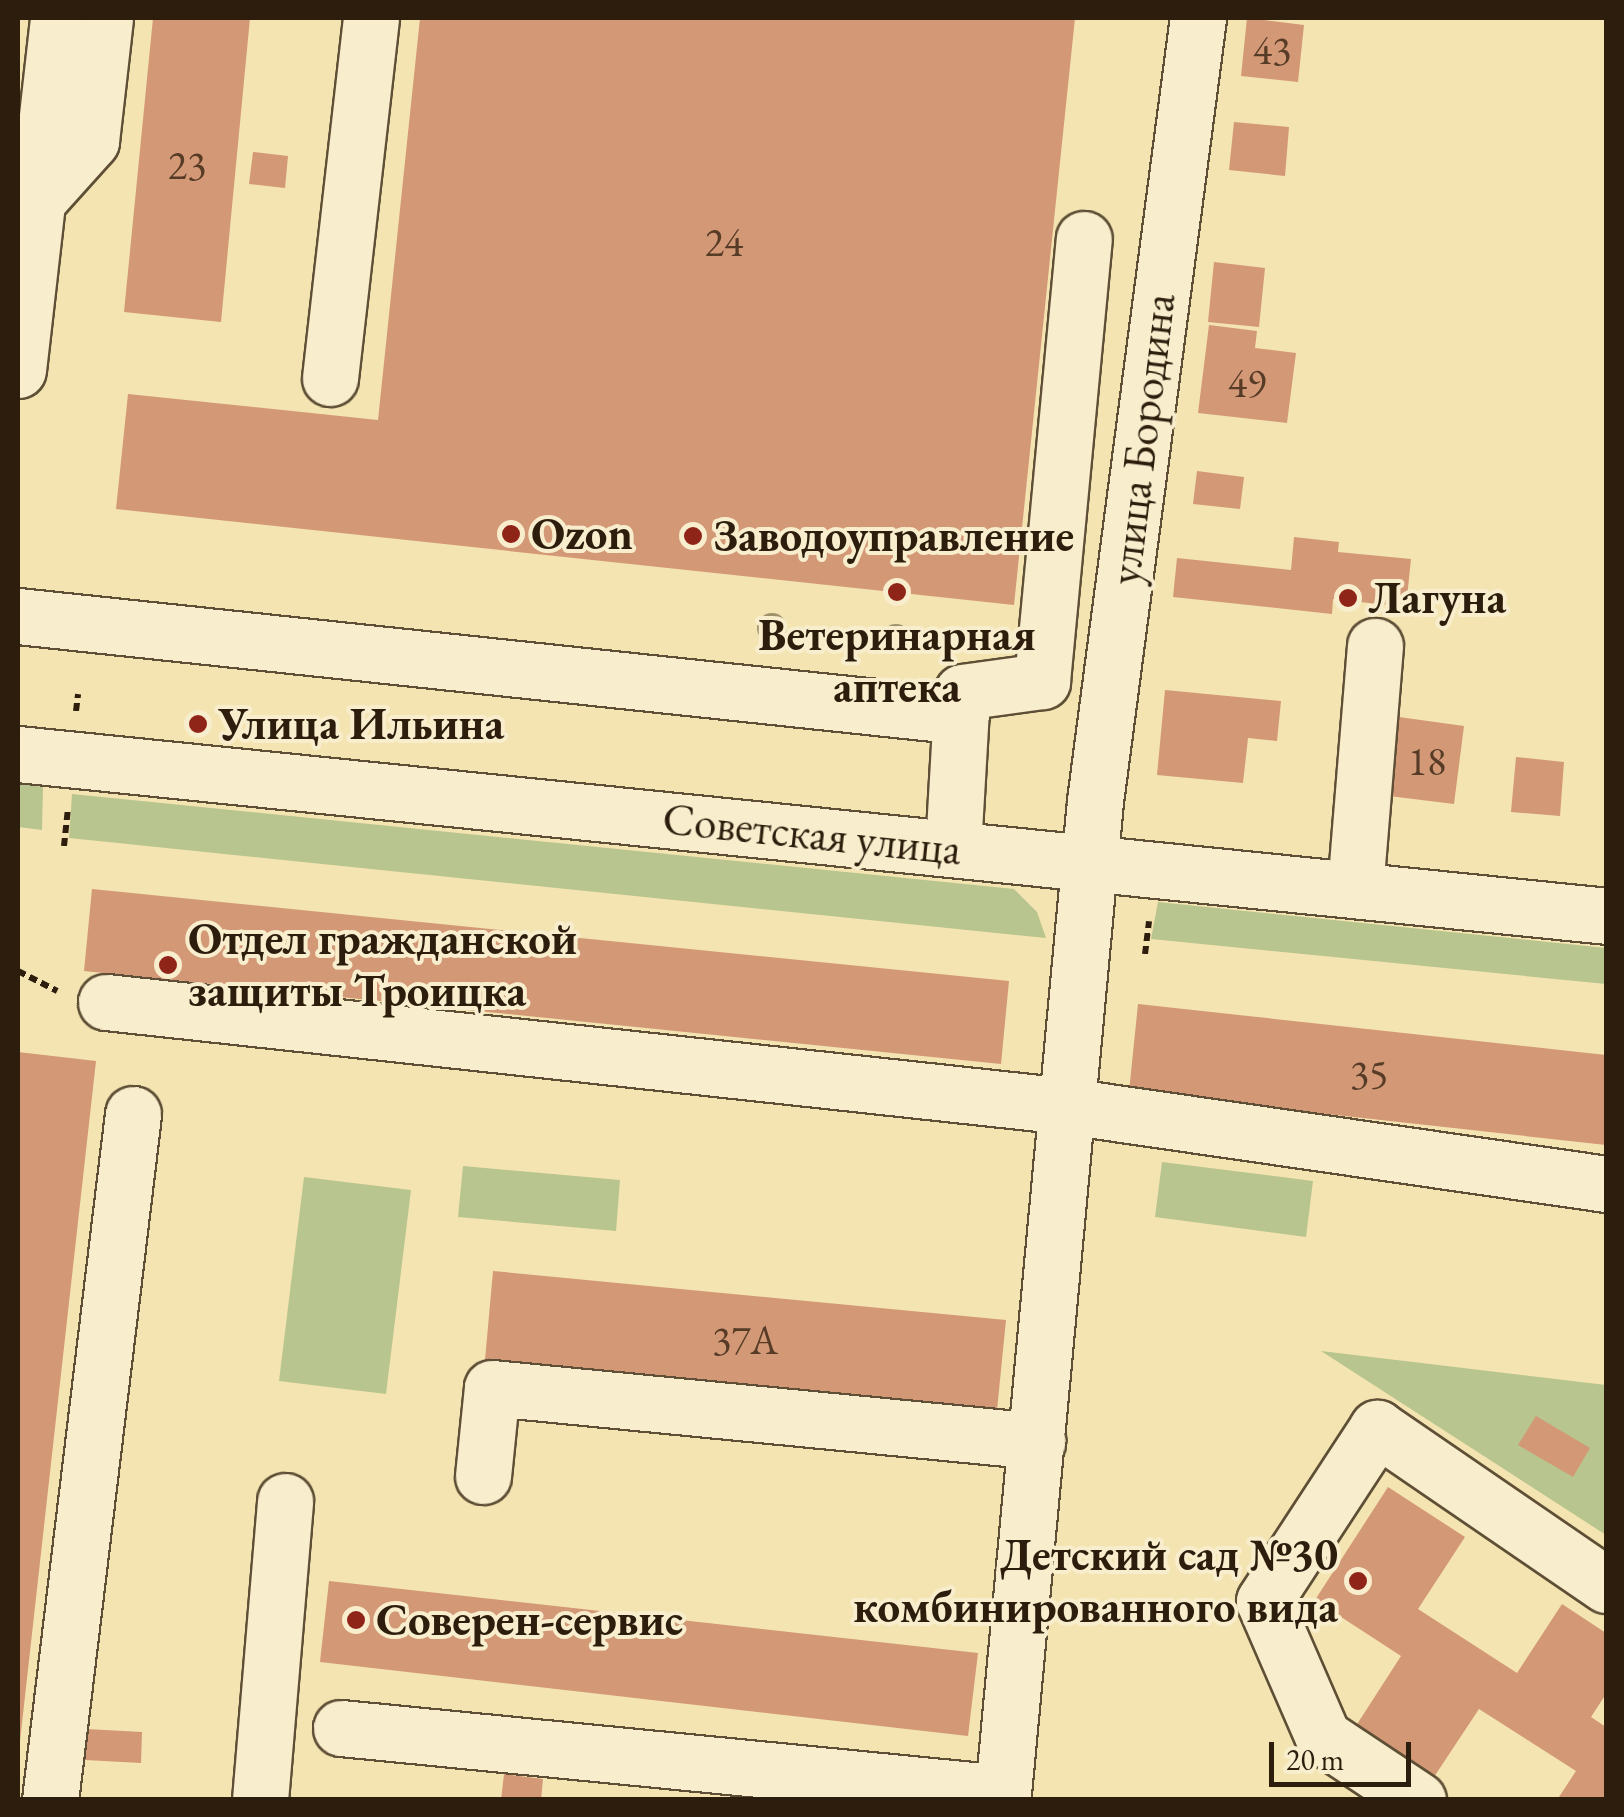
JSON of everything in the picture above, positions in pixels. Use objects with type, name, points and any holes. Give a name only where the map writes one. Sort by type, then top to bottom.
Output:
[{"type":"street","points":[[18,370],[58,18]]},
{"type":"street","points":[[37,201],[91,141],[105,18]]},
{"type":"street","points":[[330,378],[371,18]]},
{"type":"street","name":"улица Бородина","points":[[340,1728],[1004,1792],[1093,862],[1095,800],[1198,18]]},
{"type":"street","points":[[953,848],[962,692],[1042,681],[1084,240]]},
{"type":"street","points":[[18,616],[961,716]]},
{"type":"street","points":[[1355,888],[1375,646]]},
{"type":"street","name":"Советская улица","points":[[18,754],[1606,916]]},
{"type":"street","points":[[86,999],[1067,1106],[1606,1184]]},
{"type":"street","points":[[50,1800],[133,1114]]},
{"type":"street","points":[[483,1476],[492,1388],[1037,1441]]},
{"type":"street","points":[[1418,1800],[1323,1737],[1264,1601],[1377,1428],[1606,1585]]},
{"type":"street","points":[[260,1800],[284,1501]]},
{"type":"path","points":[[18,971],[86,999]]},
{"type":"green space","points":[[18,783],[43,787],[42,830],[18,827]]},
{"type":"green space","points":[[72,794],[1014,889],[1037,912],[1046,938],[69,838]]},
{"type":"green space","points":[[1158,902],[1606,948],[1606,984],[1151,939]]},
{"type":"green space","points":[[1162,1162],[1313,1181],[1306,1237],[1155,1217]]},
{"type":"green space","points":[[463,1166],[620,1180],[616,1231],[458,1217]]},
{"type":"green space","points":[[304,1177],[411,1190],[386,1394],[279,1381]]},
{"type":"green space","points":[[1321,1351],[1606,1385],[1606,1535]]},
{"type":"building","points":[[153,18],[250,18],[221,322],[124,312]]},
{"type":"building","points":[[420,18],[1075,18],[1014,605],[116,509],[128,394],[378,420]]},
{"type":"building","points":[[1247,18],[1304,25],[1298,82],[1241,76]]},
{"type":"building","points":[[1234,122],[1289,127],[1285,176],[1229,170]]},
{"type":"building","points":[[253,152],[288,156],[285,188],[249,184]]},
{"type":"building","points":[[1214,262],[1265,268],[1259,327],[1208,322]]},
{"type":"building","points":[[1209,325],[1257,331],[1255,348],[1296,353],[1287,423],[1198,413]]},
{"type":"building","points":[[1197,471],[1244,477],[1240,509],[1193,504]]},
{"type":"building","points":[[1294,537],[1339,542],[1338,552],[1411,559],[1406,607],[1333,599],[1332,614],[1173,597],[1177,558],[1291,570]]},
{"type":"building","points":[[1165,690],[1281,701],[1277,741],[1248,738],[1243,783],[1157,775]]},
{"type":"building","points":[[1399,717],[1464,726],[1454,804],[1389,796]]},
{"type":"building","points":[[1516,757],[1564,762],[1560,816],[1511,812]]},
{"type":"building","points":[[92,889],[1009,981],[1001,1064],[84,971]]},
{"type":"building","points":[[1138,1004],[1606,1055],[1606,1145],[1129,1092]]},
{"type":"building","points":[[18,1052],[96,1061],[20,1741],[18,1741]]},
{"type":"building","points":[[493,1271],[1006,1320],[997,1410],[485,1360]]},
{"type":"building","points":[[1536,1416],[1590,1448],[1573,1477],[1518,1445]]},
{"type":"building","points":[[1388,1487],[1465,1537],[1418,1609],[1517,1673],[1562,1604],[1606,1633],[1606,1694],[1591,1717],[1606,1727],[1606,1800],[1557,1800],[1576,1771],[1479,1709],[1430,1783],[1352,1732],[1401,1656],[1315,1600]]},
{"type":"building","points":[[329,1581],[978,1653],[968,1736],[320,1662]]},
{"type":"building","points":[[86,1729],[142,1732],[141,1763],[85,1760]]},
{"type":"building","points":[[504,1774],[543,1779],[541,1800],[501,1800]]},
{"type":"place","name":"Ozon","points":[[511,534]]},
{"type":"place","name":"Заводоуправление","points":[[693,536]]},
{"type":"place","name":"Ветеринарная аптека","points":[[897,592]]},
{"type":"place","name":"Лагуна","points":[[1348,598]]},
{"type":"place","name":"Улица Ильина","points":[[198,724]]},
{"type":"place","name":"Отдел гражданской защиты Троицка","points":[[168,965]]},
{"type":"place","name":"Детский сад №30 комбинированного вида","points":[[1358,1581]]},
{"type":"place","name":"Соверен-сервис","points":[[356,1620]]}]
